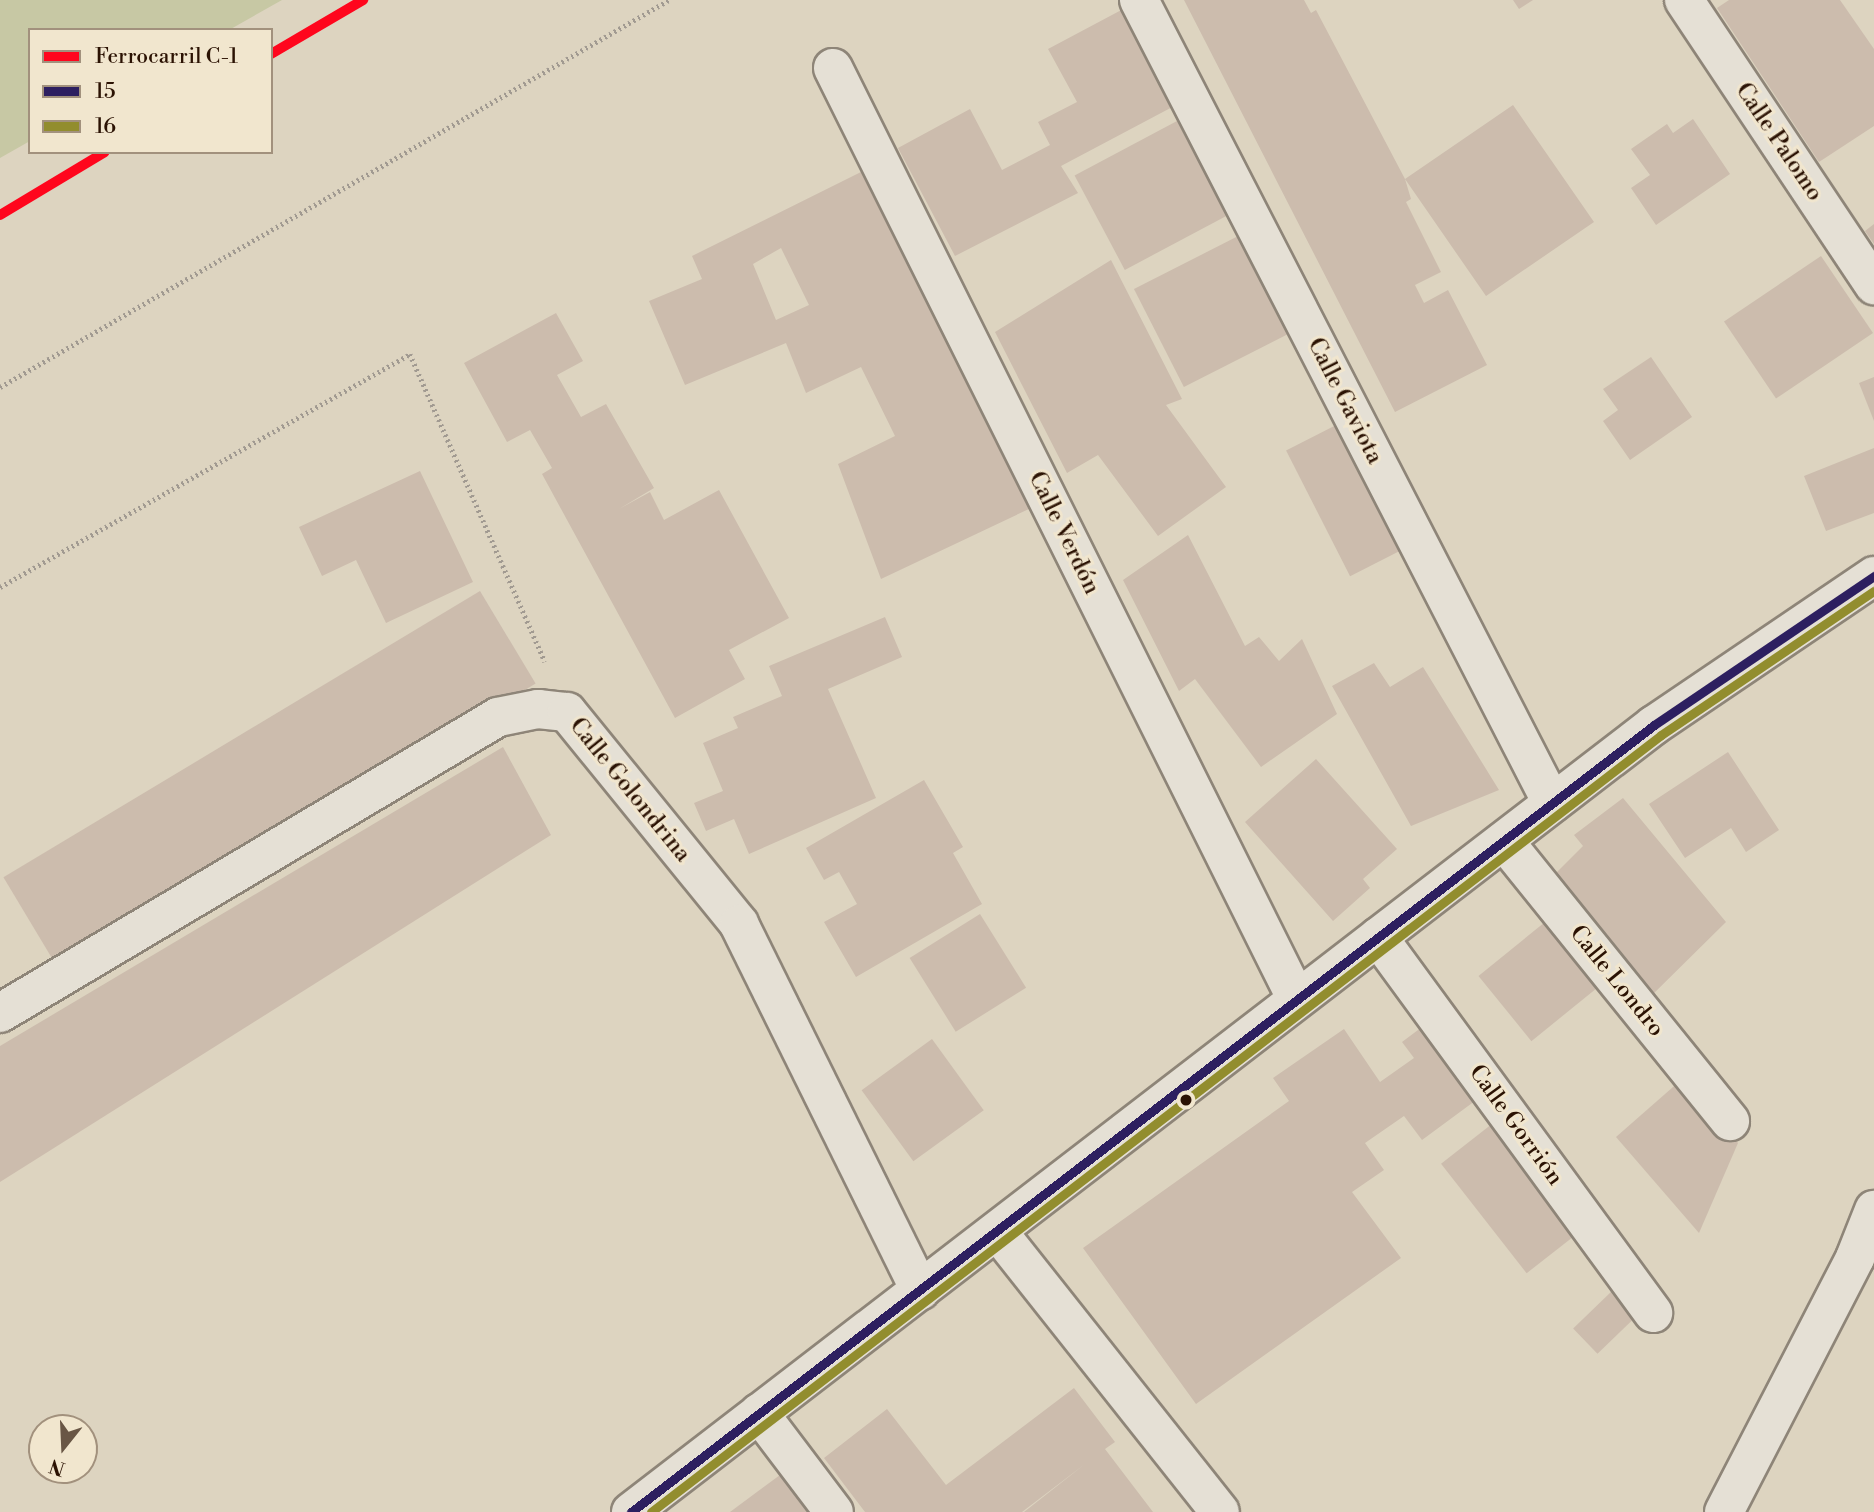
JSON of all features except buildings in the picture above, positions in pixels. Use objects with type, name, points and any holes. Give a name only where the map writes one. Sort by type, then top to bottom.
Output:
[{"type":"street","name":"Calle Gaviota","points":[[1139,0],[1552,803]]},
{"type":"street","name":"Calle Palomo","points":[[1685,0],[1874,285]]},
{"type":"street","name":"Calle Verdón","points":[[833,68],[1296,998]]},
{"type":"street","points":[[631,1512],[1654,725],[1874,576]]},
{"type":"street","name":"Calle Golondrina","points":[[0,1013],[498,717],[538,709],[567,712],[739,924],[920,1291]]},
{"type":"street","name":"Calle Londro","points":[[1504,841],[1730,1121]]},
{"type":"street","name":"Calle Gorrión","points":[[1378,937],[1653,1314]]},
{"type":"street","points":[[1724,1512],[1855,1258],[1874,1210]]},
{"type":"street","points":[[998,1231],[1220,1512]]},
{"type":"street","points":[[759,1413],[834,1512]]},
{"type":"path","points":[[0,387],[669,0]]},
{"type":"path","points":[[0,587],[410,355],[567,712]]},
{"type":"green space","points":[[0,0],[282,0],[233,28],[28,28],[28,142],[0,158]]},
{"type":"rail line","name":"C-1","points":[[273,53],[363,0]]},
{"type":"rail line","name":"C-1","points":[[0,215],[102,154]]},
{"type":"transit line","name":"15","points":[[631,1512],[1654,725],[1874,576]]},
{"type":"transit line","name":"16","points":[[651,1512],[1661,735],[1874,591]]}]
